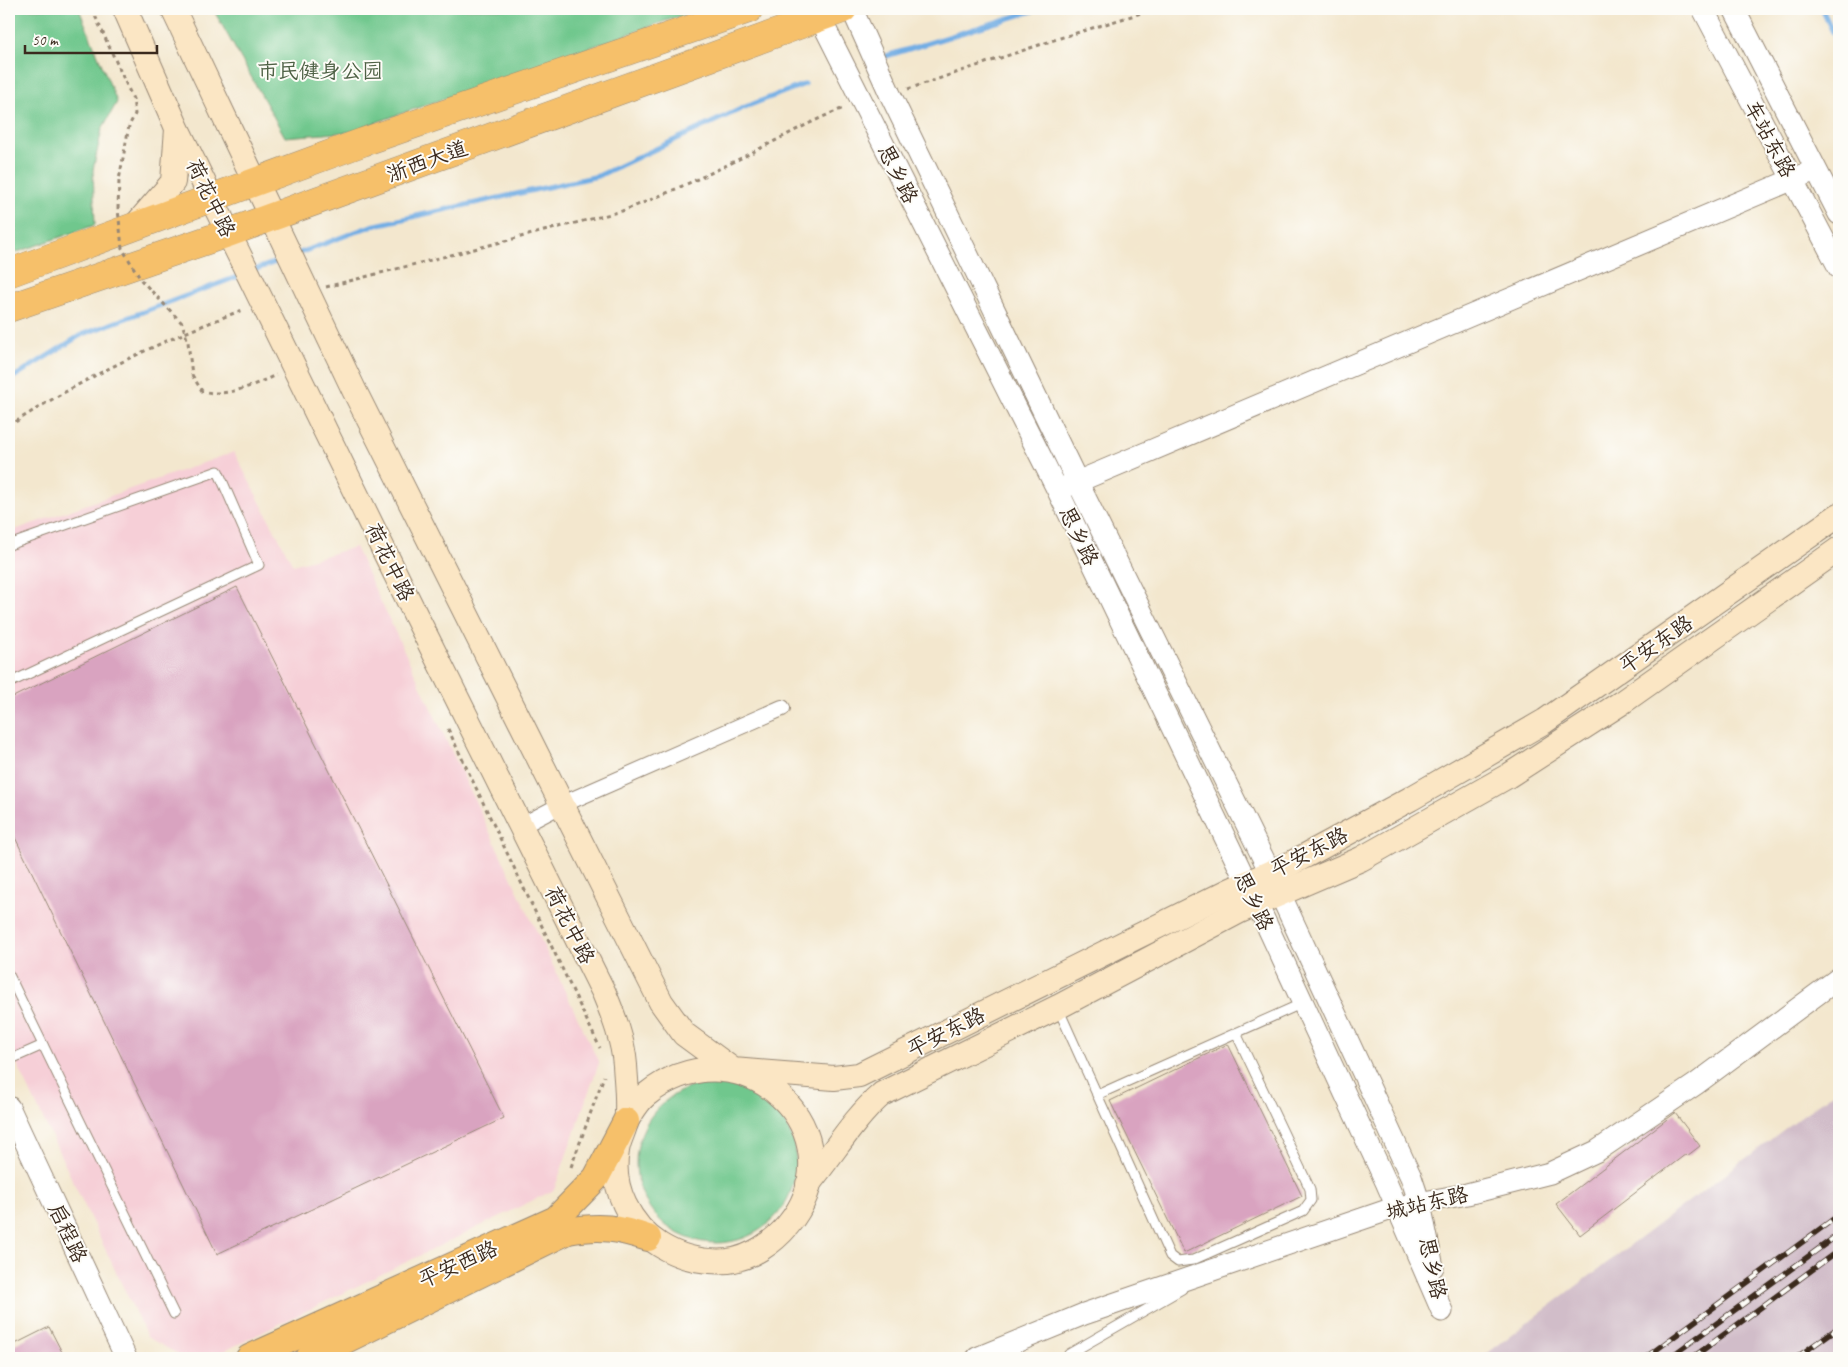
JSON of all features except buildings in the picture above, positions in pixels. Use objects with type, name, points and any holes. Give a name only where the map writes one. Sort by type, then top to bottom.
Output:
[{"type":"highway","name":"浙西大道","points":[[9,273],[363,142],[748,9]]},
{"type":"highway","name":"浙西大道","points":[[9,308],[234,245],[831,13]]},
{"type":"main road","name":"荷花中路","points":[[126,9],[177,128],[211,198],[604,993],[615,1019],[622,1045],[625,1066],[626,1121]]},
{"type":"main road","points":[[173,9],[358,399],[661,1002],[684,1034],[733,1070],[761,1080],[785,1099],[802,1125],[810,1154],[808,1184],[797,1213],[778,1237],[755,1252],[729,1260],[702,1261],[675,1254],[648,1238],[628,1213],[617,1183],[616,1152],[626,1121]]},
{"type":"main road","points":[[134,227],[173,182],[177,128]]},
{"type":"main road","name":"平安东路","points":[[808,1184],[837,1149],[863,1111],[882,1094],[1058,1007],[1251,894],[1270,872],[1410,799],[1544,721],[1839,515]]},
{"type":"main road","name":"平安东路","points":[[626,1121],[645,1096],[671,1078],[701,1069],[834,1078],[860,1075],[1251,894],[1279,894],[1361,859],[1508,776],[1621,703],[1839,549]]},
{"type":"main road","name":"平安西路","points":[[249,1358],[556,1219],[596,1178],[626,1121]]},
{"type":"main road","name":"平安西路","points":[[309,1358],[568,1231],[591,1227],[615,1228],[648,1238]]},
{"type":"street","name":"思乡路","points":[[831,13],[861,102],[1057,489],[1303,1003],[1397,1207],[1442,1311],[1420,1204],[1411,1178],[1270,872],[1078,483],[890,94],[852,9]]},
{"type":"street","name":"车站东路","points":[[1703,9],[1839,268]]},
{"type":"street","name":"车站东路","points":[[1734,9],[1839,214]]},
{"type":"street","points":[[1057,489],[1078,483],[1815,170]]},
{"type":"street","points":[[521,826],[563,804],[782,708]]},
{"type":"street","name":"城站东路","points":[[977,1358],[1084,1314],[1397,1207],[1420,1204],[1550,1173],[1597,1151],[1696,1084],[1839,978]]},
{"type":"street","name":"启程路","points":[[9,1107],[126,1358]]},
{"type":"lane","points":[[9,545],[218,471],[259,565],[9,683]]},
{"type":"lane","points":[[9,975],[174,1314]]},
{"type":"lane","points":[[1097,1095],[1303,1003]]},
{"type":"lane","points":[[1058,1007],[1170,1256],[1178,1262],[1193,1260],[1266,1228],[1302,1211],[1311,1200],[1310,1189],[1236,1033]]},
{"type":"lane","points":[[9,1060],[43,1044]]},
{"type":"lane","points":[[1070,1358],[1069,1354],[1222,1267]]},
{"type":"path","points":[[92,9],[134,99],[135,114],[129,126],[119,180],[118,210],[122,248],[141,280],[182,323],[188,342],[192,375],[202,392],[214,395],[242,389],[282,372]]},
{"type":"path","points":[[890,94],[1154,9]]},
{"type":"path","points":[[306,286],[622,211],[656,198],[754,152],[821,117],[861,102]]},
{"type":"path","points":[[9,426],[73,386],[143,351],[241,311],[261,299]]},
{"type":"path","points":[[447,725],[449,733],[602,1052]]},
{"type":"path","points":[[571,1167],[605,1075],[604,1067]]},
{"type":"shaded area","points":[[234,452],[293,565],[355,547],[599,1063],[554,1190],[210,1358],[185,1358],[147,1337],[9,1047],[9,532]]},
{"type":"shaded area","points":[[1839,1088],[1839,1358],[1481,1358]]},
{"type":"green space","points":[[9,9],[79,9],[117,102],[102,129],[93,170],[95,225],[9,255]]},
{"type":"green space","name":"市民健身公园","points":[[213,9],[700,9],[349,132],[285,137]]},
{"type":"green space","points":[[724,1083],[754,1092],[773,1106],[783,1118],[790,1132],[795,1147],[795,1179],[790,1194],[783,1208],[773,1220],[761,1230],[739,1240],[724,1243],[708,1243],[693,1240],[671,1230],[649,1208],[637,1179],[636,1155],[639,1140],[649,1118],[671,1096],[700,1084]]},
{"type":"waterway","points":[[883,57],[1039,9]]},
{"type":"waterway","points":[[1822,9],[1839,45]]},
{"type":"waterway","points":[[297,254],[371,226],[598,176],[745,107],[805,84]]},
{"type":"waterway","points":[[254,270],[284,259]]},
{"type":"waterway","points":[[9,380],[81,335],[242,275]]},
{"type":"railway","points":[[1645,1358],[1839,1215]]},
{"type":"railway","points":[[1669,1358],[1839,1234]]},
{"type":"railway","points":[[1692,1358],[1839,1250]]},
{"type":"railway","points":[[1796,1358],[1839,1327]]}]
